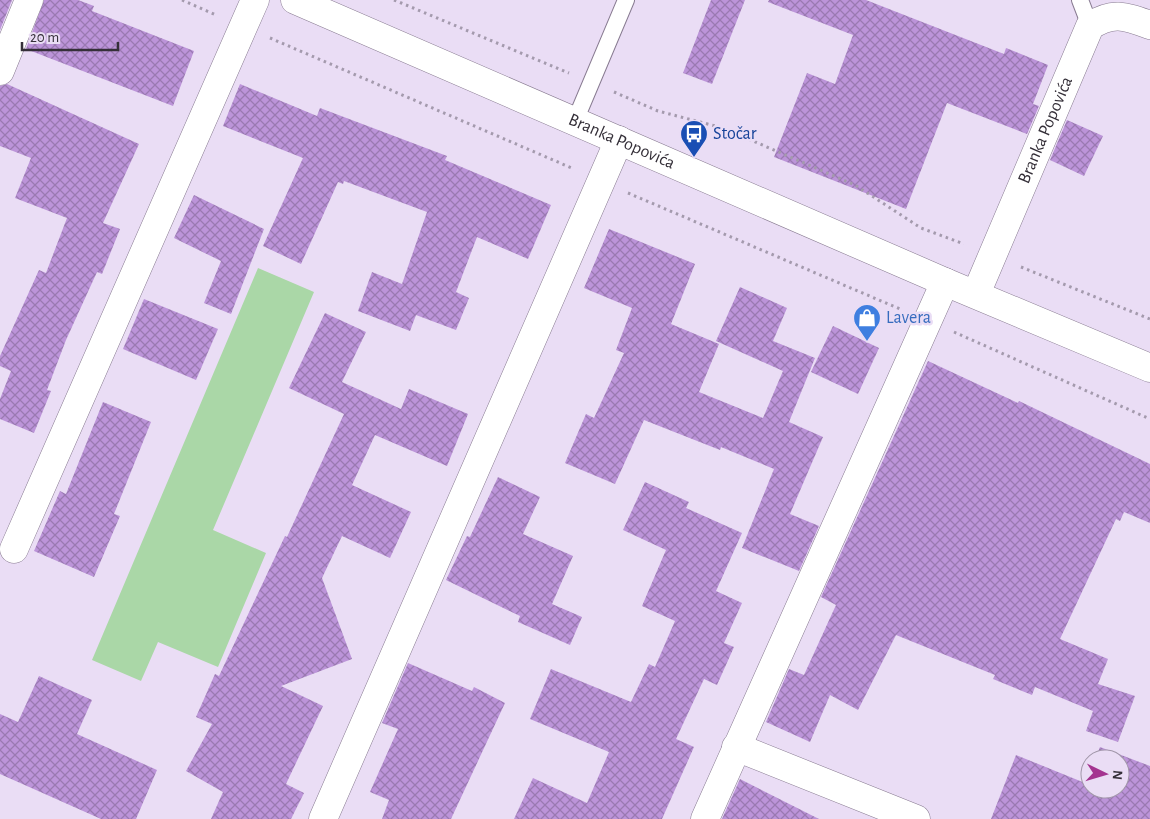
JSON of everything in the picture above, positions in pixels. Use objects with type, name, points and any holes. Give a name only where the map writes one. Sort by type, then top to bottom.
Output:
[{"type":"street","points":[[0,70],[29,0]]},
{"type":"street","points":[[14,549],[256,0]]},
{"type":"street","name":"Branka Popovića","points":[[295,0],[945,282],[1150,368]]},
{"type":"street","points":[[1090,26],[1103,18],[1122,16],[1150,26]]},
{"type":"street","name":"Branka Popovića","points":[[976,294],[1090,26]]},
{"type":"street","points":[[323,819],[619,140]]},
{"type":"street","points":[[705,819],[945,282]]},
{"type":"street","points":[[736,747],[916,819]]},
{"type":"lane","points":[[575,121],[626,0]]},
{"type":"lane","points":[[1080,0],[1090,26]]},
{"type":"path","points":[[182,0],[600,181],[928,320],[1150,419]]},
{"type":"path","points":[[394,0],[658,111],[722,128],[820,169],[855,185],[921,228],[1150,319]]},
{"type":"green space","points":[[258,268],[314,292],[213,530],[266,553],[218,667],[158,642],[141,681],[92,660]]},
{"type":"building","points":[[0,0],[12,0],[0,30]]},
{"type":"building","points":[[44,0],[78,0],[94,6],[92,11],[194,51],[173,106],[26,49]]},
{"type":"building","points":[[711,0],[745,0],[712,84],[683,73]]},
{"type":"building","points":[[769,0],[866,0],[1004,54],[1006,48],[1048,65],[1033,104],[1039,106],[1027,134],[947,103],[906,209],[774,157],[807,73],[835,84],[853,35],[768,2]]},
{"type":"building","points":[[7,84],[139,144],[103,223],[120,229],[102,274],[97,272],[66,340],[47,390],[51,391],[34,433],[0,419],[0,399],[11,371],[0,366],[0,356],[39,270],[46,273],[67,218],[15,198],[31,158],[0,146],[0,86]]},
{"type":"building","points":[[240,84],[317,116],[320,108],[447,156],[445,160],[551,205],[528,259],[477,237],[456,292],[469,298],[456,330],[416,315],[410,331],[358,311],[372,272],[402,284],[427,212],[344,181],[343,184],[338,182],[301,264],[263,246],[303,158],[223,126]]},
{"type":"building","points":[[1067,120],[1103,136],[1084,176],[1050,160]]},
{"type":"building","points":[[194,195],[264,229],[231,314],[204,303],[221,261],[174,238]]},
{"type":"building","points":[[609,229],[695,264],[671,324],[719,344],[699,392],[763,418],[783,371],[716,341],[740,287],[787,308],[773,341],[815,358],[789,422],[823,437],[790,514],[819,526],[799,571],[742,548],[774,469],[721,447],[720,450],[644,420],[615,484],[565,463],[586,414],[594,418],[624,353],[616,350],[632,308],[584,288]]},
{"type":"building","points":[[144,299],[218,329],[196,380],[123,349]]},
{"type":"building","points":[[325,313],[366,332],[342,382],[401,409],[409,389],[468,414],[447,466],[375,435],[352,485],[411,512],[390,558],[342,536],[322,578],[352,659],[281,686],[323,706],[286,784],[304,793],[291,819],[211,819],[223,792],[186,771],[212,724],[196,717],[215,674],[219,676],[285,536],[287,537],[344,414],[289,388]]},
{"type":"building","points":[[833,326],[879,348],[858,394],[811,372]]},
{"type":"building","points":[[928,361],[1018,403],[1019,401],[1150,464],[1150,523],[1124,512],[1120,521],[1116,519],[1060,639],[1108,659],[1098,684],[1135,696],[1118,742],[1086,731],[1093,711],[1035,687],[1032,695],[993,679],[995,675],[896,635],[858,710],[830,695],[810,742],[766,722],[789,669],[804,675],[836,605],[821,597]]},
{"type":"building","points":[[103,402],[151,422],[114,514],[120,516],[94,577],[34,551],[60,491],[66,494]]},
{"type":"building","points":[[498,477],[540,497],[523,534],[573,556],[552,604],[582,617],[570,645],[518,622],[520,616],[446,580],[467,536],[470,537]]},
{"type":"building","points":[[645,482],[689,502],[686,508],[742,533],[716,591],[742,603],[724,643],[734,647],[717,685],[704,679],[676,739],[694,747],[662,819],[514,819],[533,778],[587,803],[609,752],[530,719],[551,669],[631,702],[649,664],[655,667],[675,621],[642,606],[666,550],[623,530]]},
{"type":"building","points":[[408,663],[472,691],[474,687],[505,703],[451,819],[382,819],[389,800],[370,792],[398,729],[382,723]]},
{"type":"building","points":[[39,676],[92,700],[77,734],[157,770],[136,819],[101,819],[0,774],[0,714],[18,722]]},
{"type":"building","points":[[1016,755],[1080,781],[1080,799],[1130,799],[1130,758],[1150,766],[1150,819],[991,819]]},
{"type":"building","points":[[740,779],[819,819],[722,819]]},
{"type":"place","name":"Stočar","points":[[694,158]]},
{"type":"place","name":"Lavera","points":[[867,342]]}]
